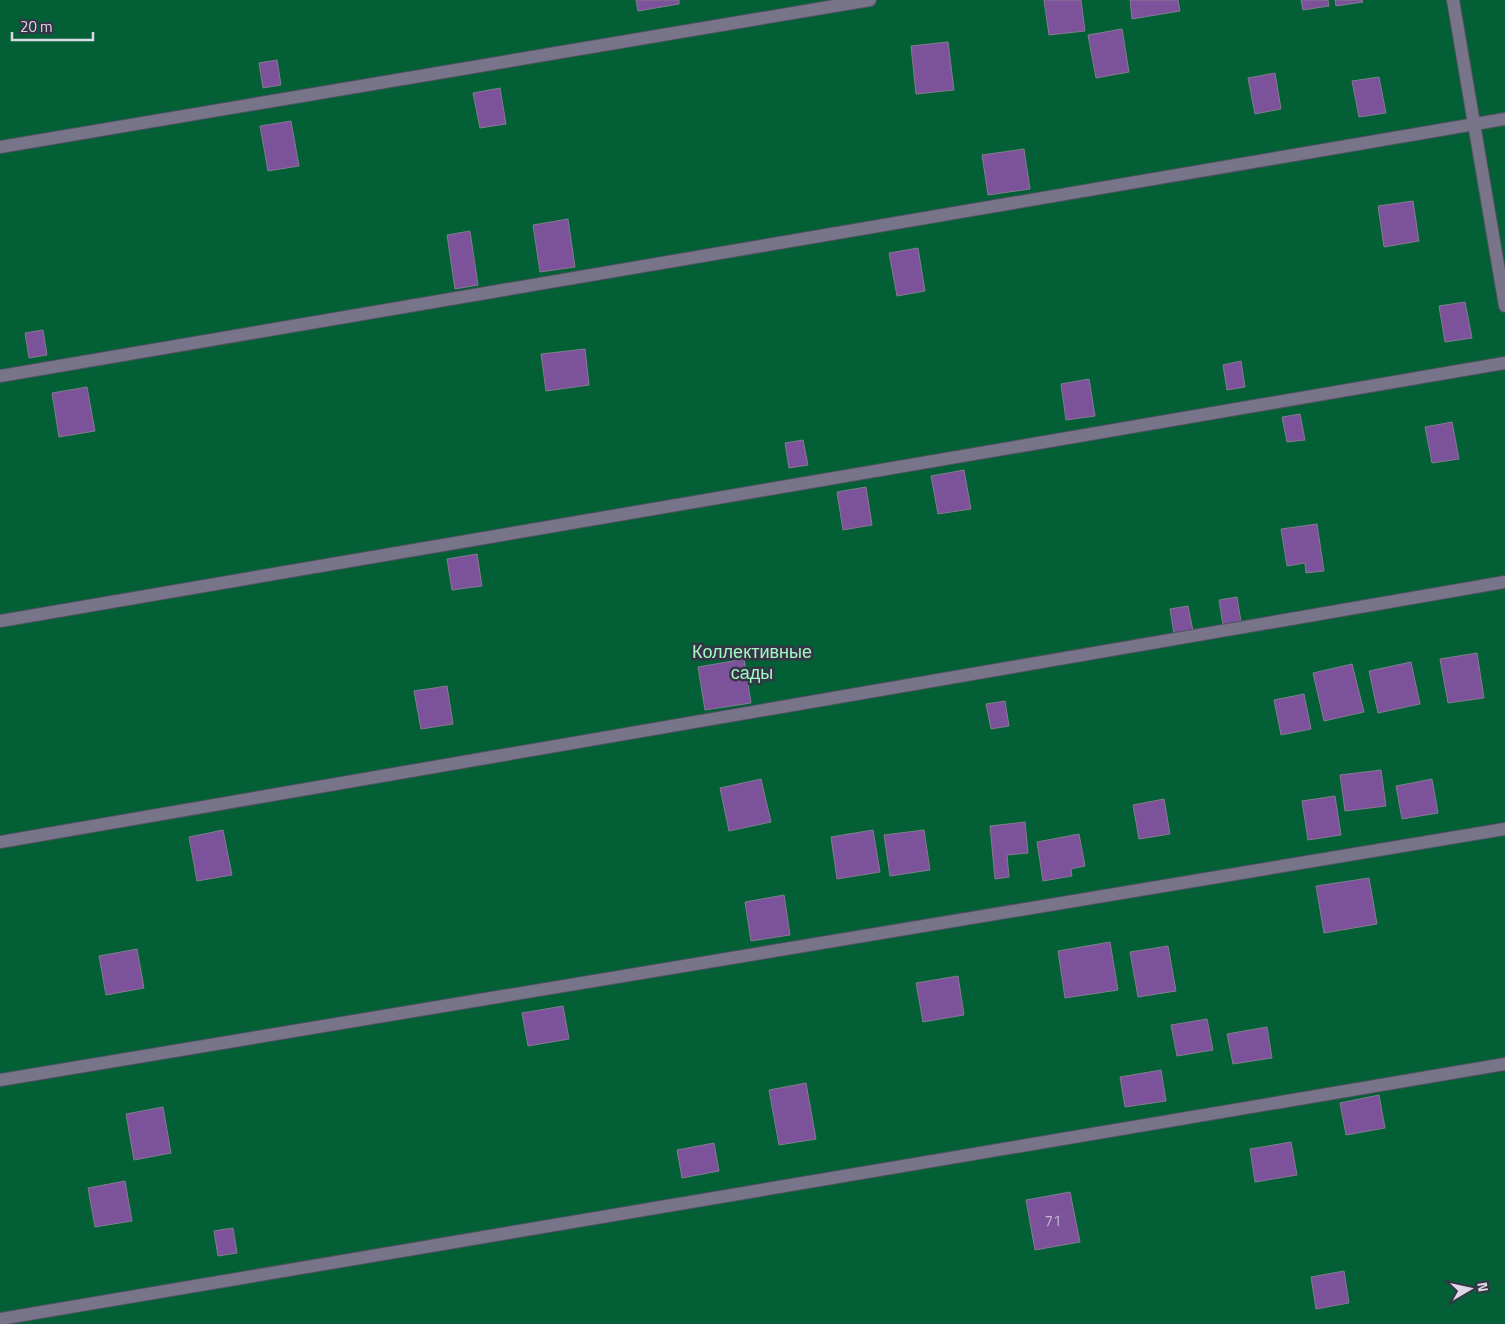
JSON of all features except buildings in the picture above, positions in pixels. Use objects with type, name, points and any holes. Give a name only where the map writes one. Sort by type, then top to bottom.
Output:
[{"type":"street","points":[[0,147],[870,0]]},
{"type":"street","points":[[1453,0],[1505,306]]},
{"type":"street","points":[[0,376],[1505,119]]},
{"type":"street","points":[[0,621],[1505,363]]},
{"type":"street","points":[[0,842],[1505,582]]},
{"type":"street","points":[[0,1080],[1505,829]]},
{"type":"street","points":[[0,1319],[1505,1064]]},
{"type":"green space","name":"Коллективные сады","points":[[0,0],[1505,0],[1505,1324],[0,1324]]}]
